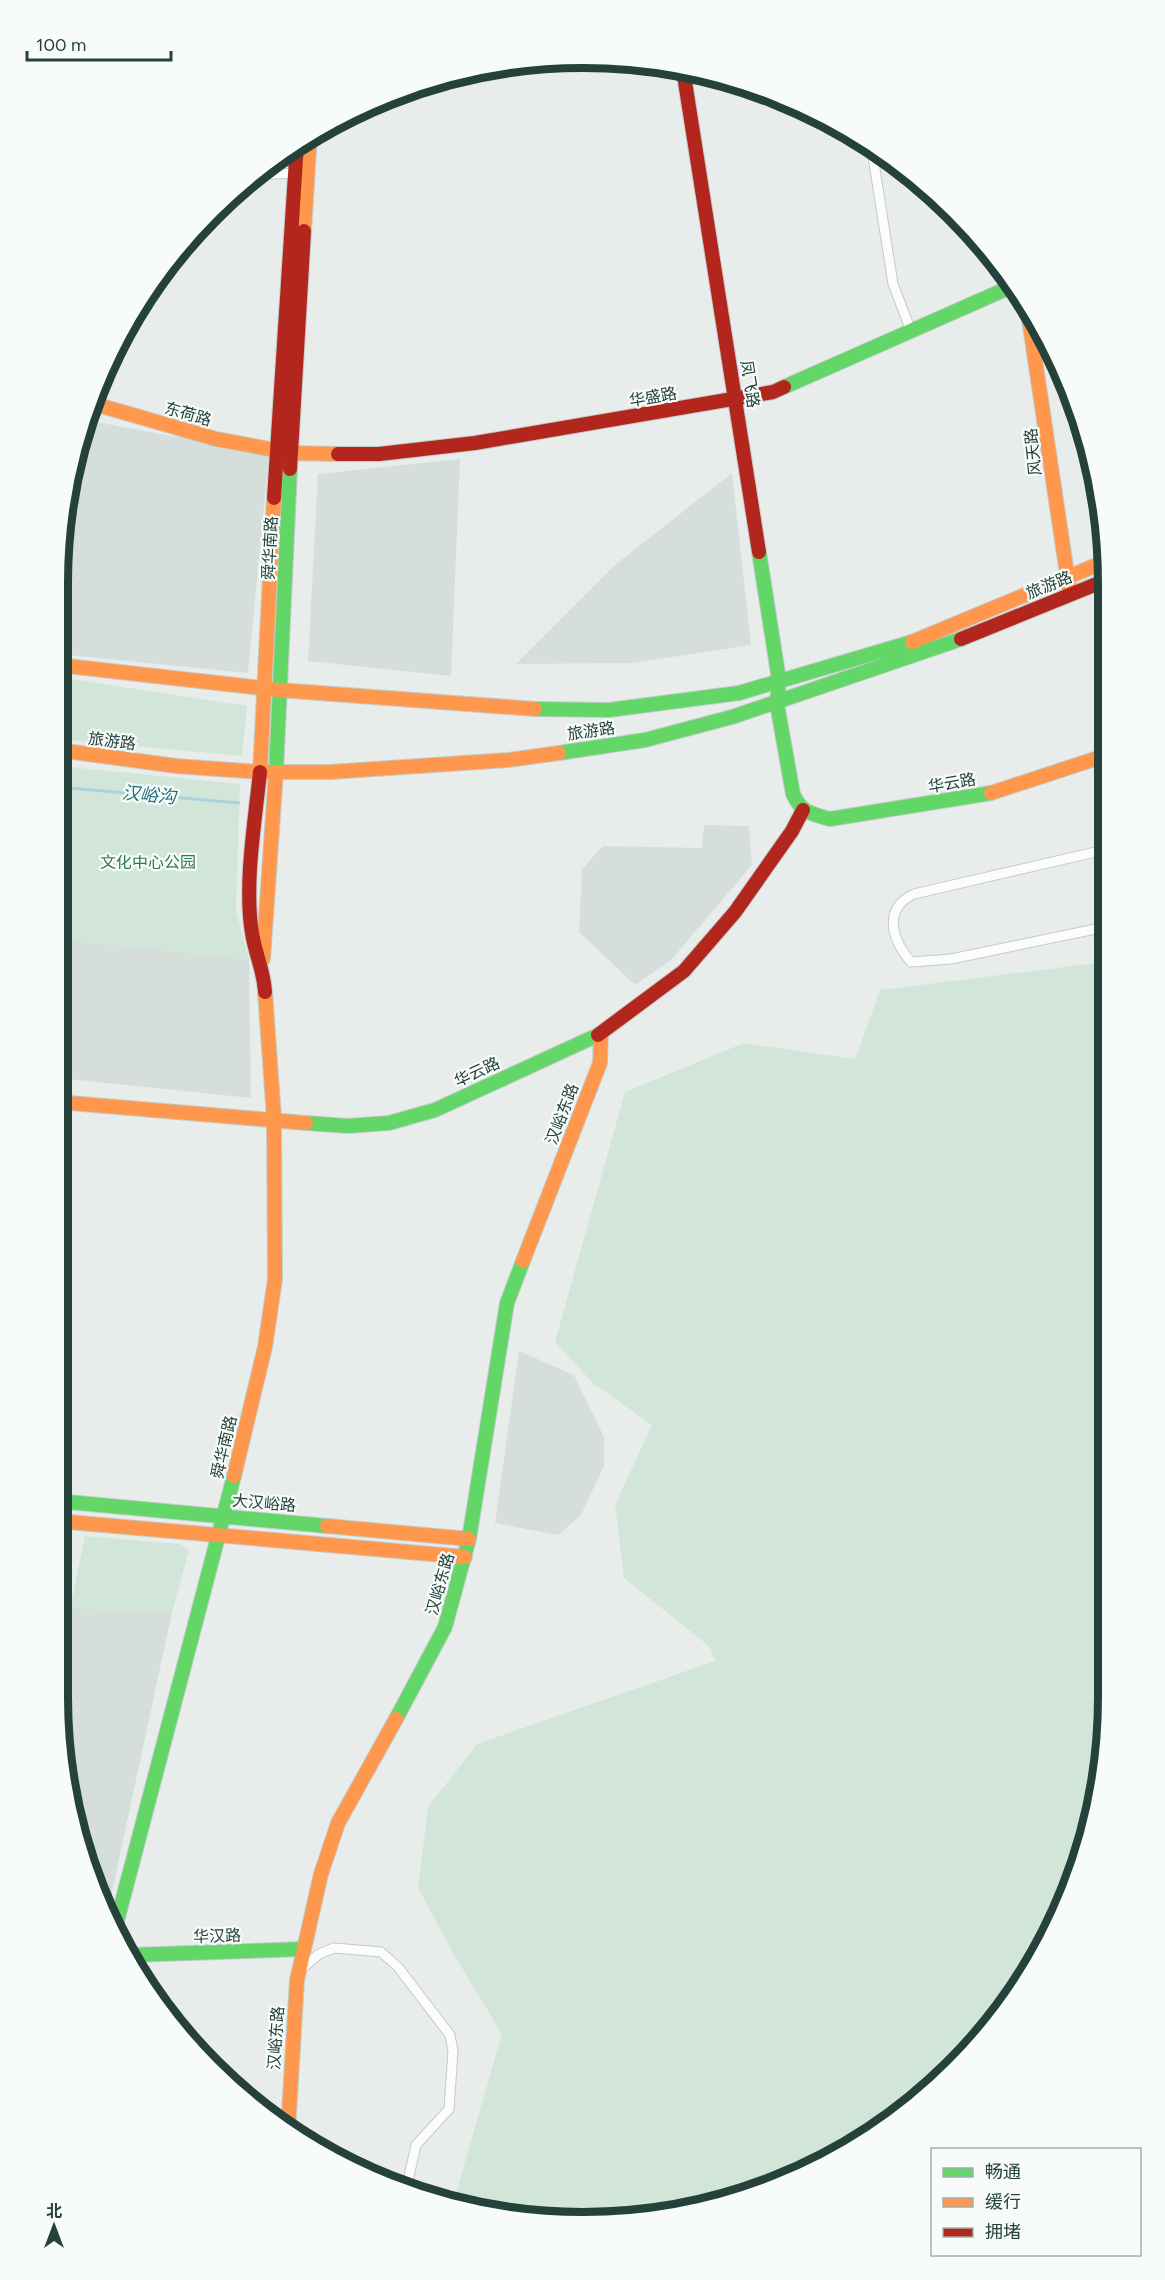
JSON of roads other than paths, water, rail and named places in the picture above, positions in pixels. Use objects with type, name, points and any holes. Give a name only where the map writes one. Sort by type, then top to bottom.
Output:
[{"type":"main road","name":"凤飞路","points":[[684,77],[779,680],[777,704]]},
{"type":"main road","name":"舜华南路","points":[[118,1918],[225,1516],[265,1347],[275,1279],[274,1118],[262,964],[276,772],[291,453],[309,146]]},
{"type":"main road","name":"舜华南路","points":[[262,964],[252,933],[251,879],[260,772],[276,451],[297,154]]},
{"type":"main road","name":"华盛路","points":[[276,451],[379,454],[475,443],[773,392],[1006,289]]},
{"type":"main road","name":"风天路","points":[[1031,328],[1048,432],[1070,594]]},
{"type":"main road","name":"东荷路","points":[[99,405],[216,439],[276,451]]},
{"type":"main road","name":"旅游路","points":[[68,666],[279,690],[506,709],[609,710],[739,693],[905,645],[1097,565]]},
{"type":"main road","name":"旅游路","points":[[68,751],[176,766],[260,772],[330,772],[508,760],[645,740],[777,704],[973,635],[1098,583]]},
{"type":"main road","points":[[777,704],[793,794],[803,810]]},
{"type":"main road","name":"华云路","points":[[68,1103],[274,1118],[348,1126],[389,1123],[435,1110],[601,1034],[684,971],[735,912],[792,831],[803,810],[830,819],[1003,791],[1098,758]]},
{"type":"main road","name":"汉峪东路","points":[[288,2120],[290,2066],[299,1971],[321,1874],[338,1823],[355,1789],[430,1660],[445,1627],[469,1539],[507,1303],[600,1063],[601,1034]]},
{"type":"main road","name":"大汉峪路","points":[[68,1502],[469,1539]]},
{"type":"main road","points":[[68,1522],[465,1557]]},
{"type":"main road","name":"华汉路","points":[[136,1955],[303,1949]]},
{"type":"street","points":[[873,157],[893,285],[911,331]]},
{"type":"street","points":[[269,174],[296,173]]},
{"type":"street","points":[[1098,851],[914,894],[902,899],[894,911],[893,930],[900,948],[911,962],[951,959],[1098,928]]},
{"type":"street","points":[[299,1971],[319,1954],[334,1948],[381,1952],[398,1967],[450,2035],[453,2051],[449,2109],[416,2145],[408,2182]]},
{"type":"waterway","name":"汉峪沟","points":[[68,788],[239,803]]},
{"type":"park label","name":"文化中心公园","points":[[148,862]]}]
